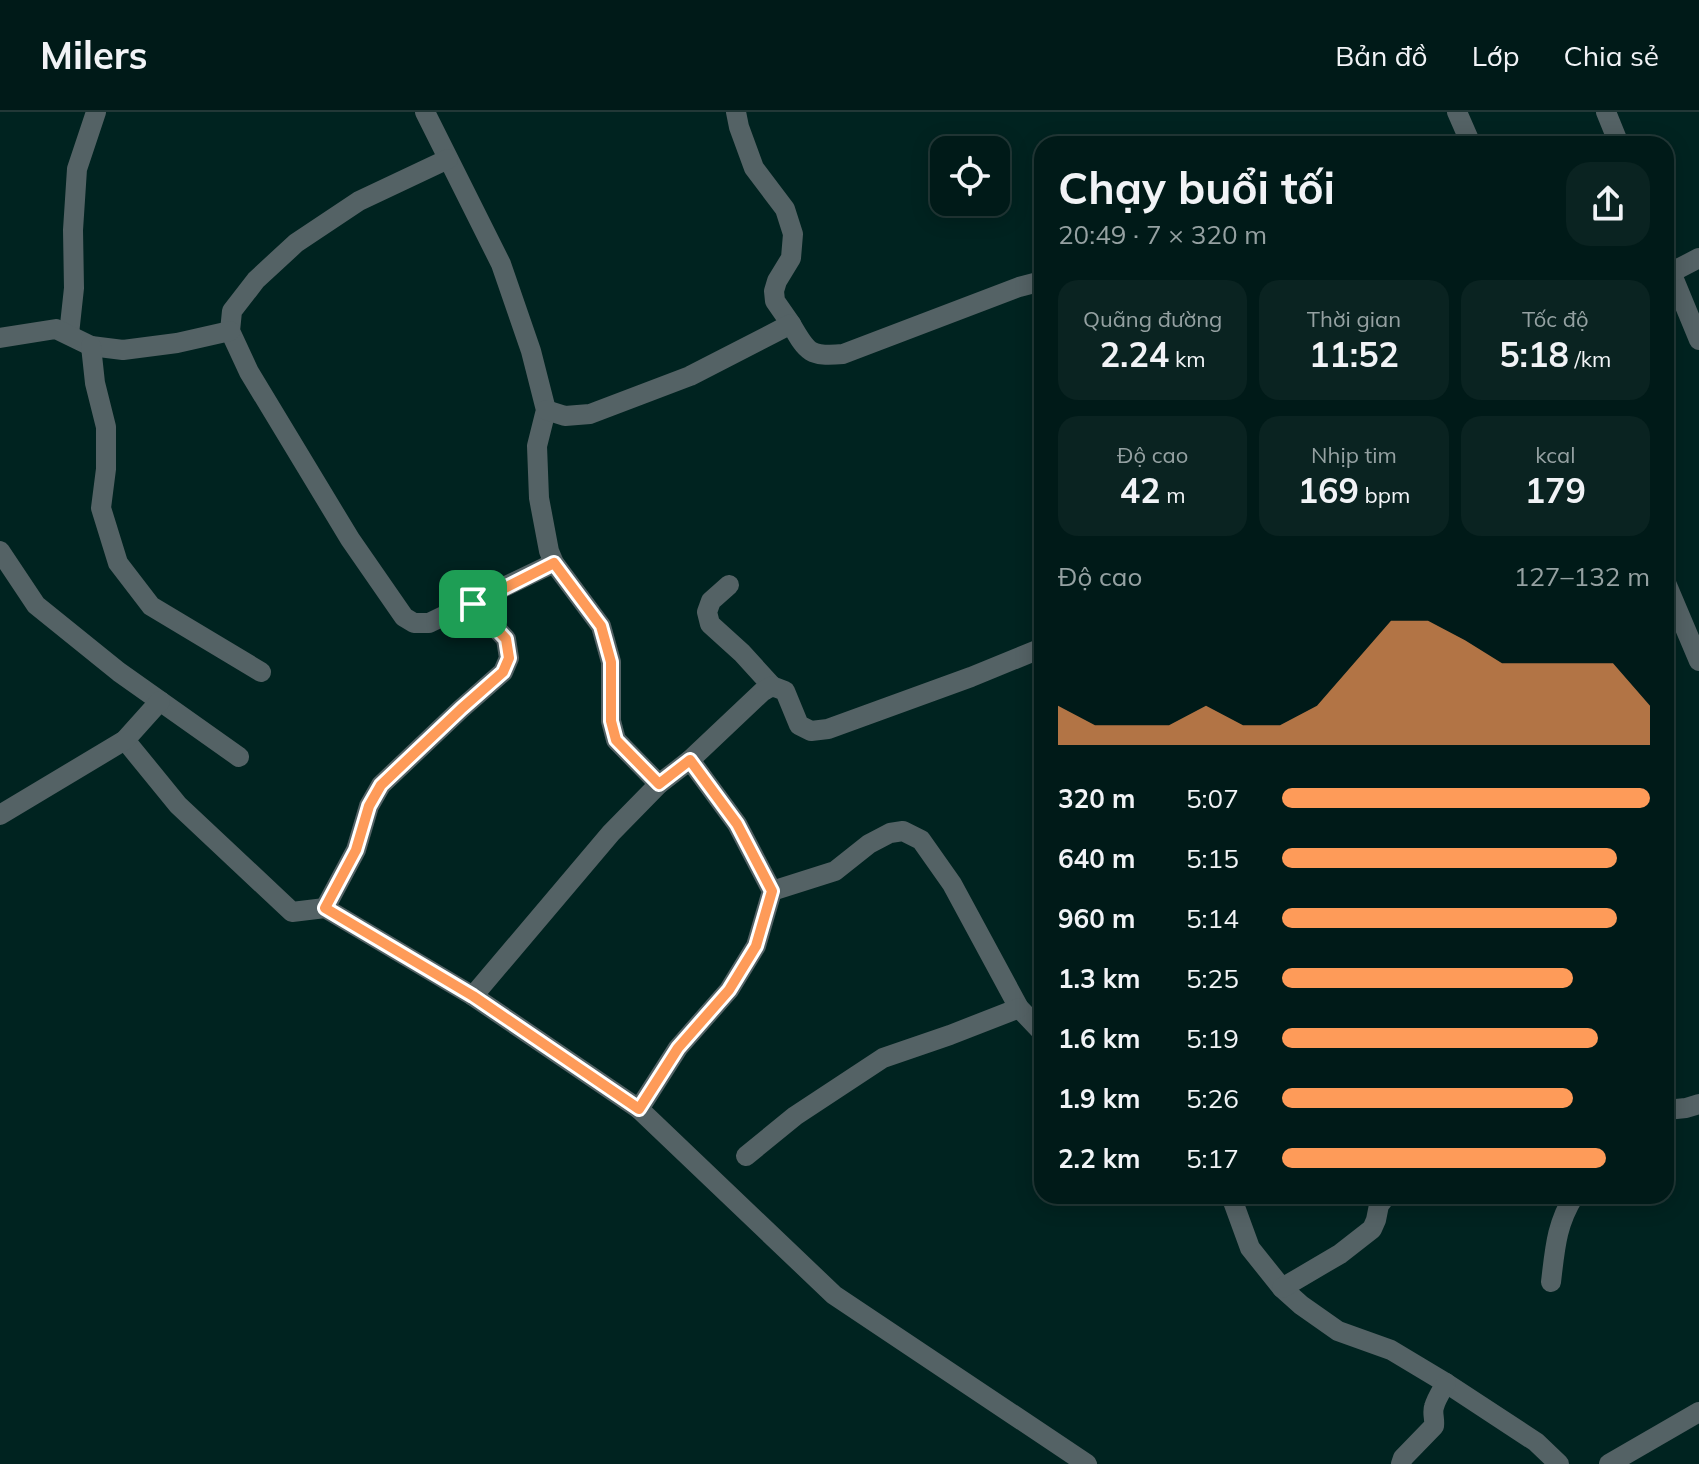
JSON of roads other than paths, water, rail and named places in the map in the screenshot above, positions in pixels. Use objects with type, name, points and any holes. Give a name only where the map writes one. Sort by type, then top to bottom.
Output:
[{"type":"street","points":[[69,334],[74,288],[73,230],[77,169],[96,112]]},
{"type":"street","points":[[425,112],[501,264],[531,351],[546,410],[537,446],[539,498],[549,551],[554,563],[601,626],[611,662],[611,721],[616,740],[659,784]]},
{"type":"street","points":[[736,112],[754,168],[785,209],[793,234],[791,258],[777,281],[775,301],[811,353],[843,354],[1034,283]]},
{"type":"street","points":[[1457,112],[1468,136]]},
{"type":"street","points":[[1606,112],[1616,136]]},
{"type":"street","points":[[448,159],[359,201],[296,243],[256,280],[232,311],[230,331],[249,372],[350,539],[404,617],[414,623],[429,623],[554,563]]},
{"type":"street","points":[[1674,267],[1699,258]]},
{"type":"street","points":[[1674,283],[1699,340]]},
{"type":"street","points":[[546,410],[565,416],[590,414],[690,376],[791,324]]},
{"type":"street","points":[[0,338],[56,329],[91,346],[123,350],[177,343],[230,331]]},
{"type":"street","points":[[91,346],[95,383],[106,427],[106,469],[101,508],[118,563],[151,606],[261,672]]},
{"type":"street","points":[[0,551],[36,605],[119,672],[239,757]]},
{"type":"street","points":[[729,585],[711,601],[707,612],[710,624],[772,686],[785,691],[799,725],[811,731],[828,729],[1034,651]]},
{"type":"street","points":[[1674,602],[1699,661]]},
{"type":"street","points":[[325,908],[356,850],[369,806],[381,785],[503,672],[509,658],[506,639],[473,604]]},
{"type":"street","points":[[473,996],[593,854],[659,784],[772,686]]},
{"type":"street","points":[[0,815],[125,740],[160,701]]},
{"type":"street","points":[[125,740],[178,805],[292,912],[325,908],[473,996],[639,1109],[834,1295],[1087,1464]]},
{"type":"street","points":[[639,1109],[678,1048],[729,990],[756,946],[772,891],[737,824],[690,760]]},
{"type":"street","points":[[772,891],[835,871],[869,844],[890,833],[903,831],[921,840],[952,884],[1019,1008],[1034,1024]]},
{"type":"street","points":[[746,1156],[795,1116],[883,1058],[1019,1008]]},
{"type":"street","points":[[1674,1109],[1699,1104]]},
{"type":"street","points":[[1234,1204],[1250,1248],[1282,1288],[1301,1305],[1338,1331],[1391,1350],[1446,1383],[1536,1442],[1559,1464]]},
{"type":"street","points":[[1282,1288],[1340,1254],[1372,1229],[1380,1204]]},
{"type":"street","points":[[1551,1282],[1556,1235],[1569,1204]]},
{"type":"street","points":[[1401,1464],[1403,1458],[1434,1426],[1434,1406],[1446,1383]]},
{"type":"street","points":[[1609,1464],[1699,1412]]}]
